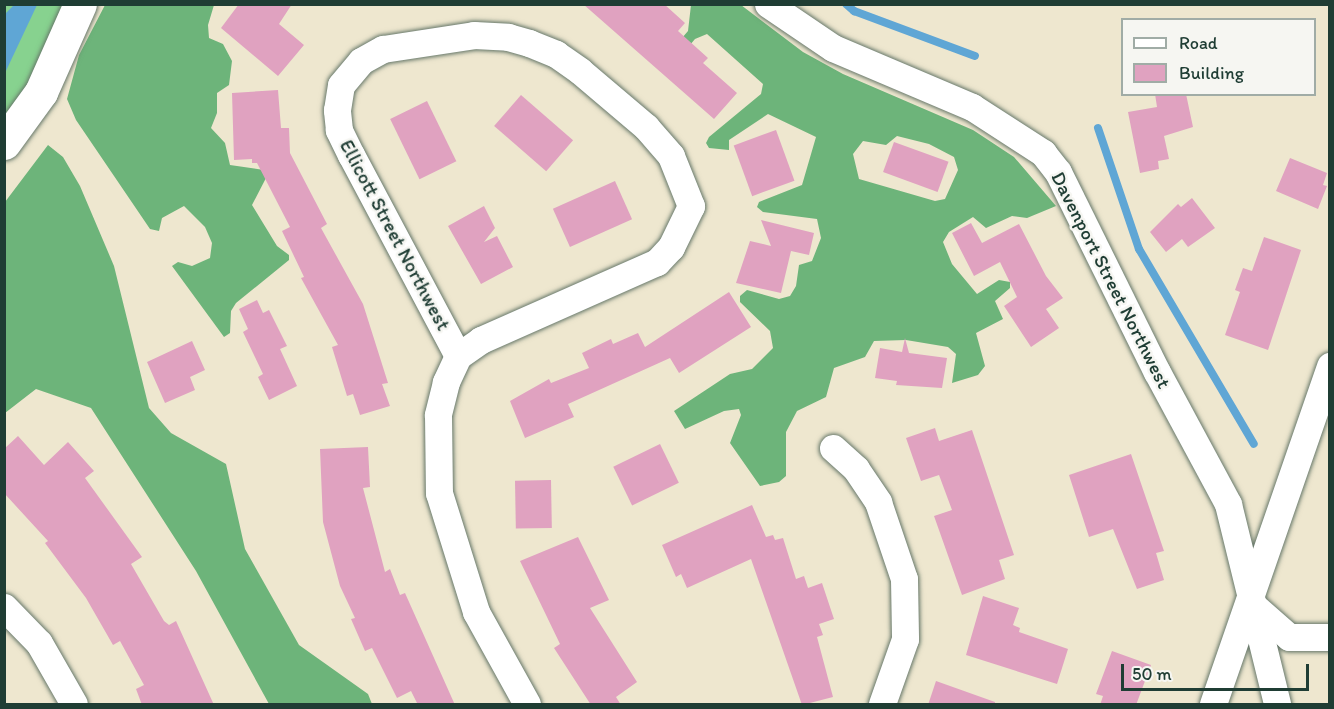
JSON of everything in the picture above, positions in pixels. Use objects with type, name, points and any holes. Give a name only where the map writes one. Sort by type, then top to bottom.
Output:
[{"type":"main road","points":[[4,143],[41,92],[80,4]]},
{"type":"street","name":"Davenport Street Northwest","points":[[768,4],[833,48],[972,107],[1050,160],[1079,207],[1147,353],[1228,504],[1249,602],[1276,705]]},
{"type":"street","name":"Ellicott Street Northwest","points":[[474,35],[508,37],[556,54],[646,127],[671,156],[691,206],[671,247],[657,261],[481,340],[458,356],[351,155],[339,130],[337,110],[341,85],[361,62],[382,49],[474,35]]},
{"type":"street","points":[[458,356],[446,382],[438,415],[439,493],[476,612],[527,705]]},
{"type":"street","points":[[1213,705],[1329,366]]},
{"type":"street","points":[[833,448],[856,469],[878,502],[904,579],[905,639],[882,705]]},
{"type":"street","points":[[1249,602],[1289,637],[1329,637]]},
{"type":"street","points":[[4,607],[39,642],[74,705]]},
{"type":"green space","points":[[5,5],[66,5],[16,107],[5,120]]},
{"type":"green space","points":[[105,5],[214,5],[208,25],[209,38],[223,44],[232,61],[229,85],[217,93],[217,113],[211,128],[225,143],[230,165],[264,170],[266,178],[252,205],[277,246],[289,255],[289,260],[236,303],[231,311],[230,333],[224,337],[172,266],[178,262],[192,266],[210,258],[212,243],[205,227],[184,206],[162,218],[159,231],[150,229],[76,120],[67,99],[79,55]]},
{"type":"green space","points":[[691,5],[741,5],[803,52],[843,74],[973,130],[1014,157],[1056,206],[1027,218],[1012,216],[986,228],[973,217],[949,232],[943,242],[952,264],[977,294],[999,280],[1010,282],[1010,288],[995,301],[1003,319],[976,333],[985,366],[978,375],[952,383],[956,354],[948,347],[906,340],[874,341],[865,357],[834,368],[826,397],[797,411],[786,432],[786,476],[779,482],[760,486],[730,443],[741,415],[739,409],[724,411],[685,429],[674,411],[730,374],[752,369],[773,348],[770,331],[740,302],[740,296],[747,290],[779,299],[790,296],[796,286],[799,265],[812,261],[821,238],[817,219],[763,212],[757,207],[759,202],[802,185],[816,137],[768,114],[729,140],[729,150],[709,148],[706,143],[709,137],[761,94],[763,84],[707,34],[695,39],[673,65],[664,59],[688,31]],"holes":[[[897,136],[929,144],[954,157],[958,170],[945,199],[935,201],[859,179],[853,154],[863,141],[886,145]]]},
{"type":"green space","points":[[48,145],[63,157],[80,186],[114,266],[149,408],[171,433],[226,464],[245,549],[299,645],[368,694],[372,704],[269,704],[196,571],[91,408],[36,389],[5,413],[5,202]]},
{"type":"water","points":[[15,4],[37,5],[5,73],[5,14]]},
{"type":"building","points":[[239,4],[292,4],[279,24],[304,45],[278,76],[221,28]]},
{"type":"building","points":[[583,4],[664,4],[685,23],[678,31],[708,58],[703,63],[737,93],[714,119]]},
{"type":"building","points":[[278,90],[281,128],[289,128],[290,153],[327,224],[321,228],[363,304],[388,383],[382,384],[390,406],[360,415],[353,394],[347,396],[332,347],[338,345],[301,278],[304,277],[282,231],[290,227],[257,163],[252,163],[252,159],[234,160],[232,93]]},
{"type":"building","points":[[521,95],[573,140],[546,171],[494,126]]},
{"type":"building","points":[[1155,96],[1186,96],[1193,127],[1164,136],[1169,159],[1158,161],[1159,169],[1140,173],[1128,112],[1157,107]]},
{"type":"building","points":[[427,101],[456,161],[420,179],[390,119]]},
{"type":"building","points":[[776,130],[794,181],[752,196],[734,145]]},
{"type":"building","points":[[894,142],[949,162],[938,192],[883,172]]},
{"type":"building","points":[[1290,158],[1327,173],[1323,185],[1327,186],[1318,209],[1276,191]]},
{"type":"building","points":[[615,181],[632,219],[570,247],[553,209]]},
{"type":"building","points":[[1192,198],[1215,228],[1188,247],[1182,239],[1166,252],[1150,232],[1178,204],[1181,207]]},
{"type":"building","points":[[484,206],[495,228],[484,242],[497,236],[513,267],[481,284],[448,226]]},
{"type":"building","points":[[761,220],[814,233],[809,255],[791,251],[781,293],[736,283],[750,241],[771,246]]},
{"type":"building","points":[[971,223],[982,243],[1019,224],[1046,276],[1063,298],[1046,309],[1059,328],[1031,347],[1004,306],[1017,297],[1000,262],[974,276],[952,233]]},
{"type":"building","points":[[1264,237],[1301,250],[1268,350],[1225,335],[1240,292],[1235,290],[1243,268],[1252,271]]},
{"type":"building","points":[[729,292],[751,327],[679,373],[670,358],[568,404],[574,417],[525,438],[510,401],[549,379],[551,383],[589,368],[582,353],[611,339],[613,344],[638,333],[645,347]]},
{"type":"building","points":[[257,300],[263,313],[269,310],[287,346],[280,349],[297,386],[269,400],[258,377],[263,374],[243,332],[248,329],[239,309]]},
{"type":"building","points":[[905,338],[909,353],[947,358],[942,388],[896,385],[897,381],[875,378],[880,348],[902,352]]},
{"type":"building","points":[[192,341],[205,370],[190,377],[195,390],[165,403],[147,362]]},
{"type":"building","points":[[935,428],[939,441],[972,430],[1014,555],[999,560],[1005,579],[962,595],[934,516],[952,510],[939,475],[921,481],[906,438]]},
{"type":"building","points":[[18,436],[44,465],[68,442],[94,471],[85,478],[142,557],[131,564],[164,621],[169,625],[176,621],[214,705],[142,705],[136,689],[144,685],[120,641],[113,645],[86,598],[45,543],[48,541],[4,493],[4,449]]},
{"type":"building","points":[[660,444],[679,483],[632,505],[613,467]]},
{"type":"building","points":[[368,447],[370,487],[363,488],[385,572],[390,569],[400,595],[405,593],[455,705],[418,705],[411,691],[397,698],[372,648],[365,651],[351,619],[355,618],[340,586],[323,522],[320,449]]},
{"type":"building","points":[[1131,454],[1164,551],[1156,553],[1164,580],[1137,589],[1113,529],[1089,537],[1069,475]]},
{"type":"building","points":[[551,480],[552,528],[516,529],[515,481]]},
{"type":"building","points":[[752,505],[766,537],[773,535],[775,540],[783,538],[796,579],[804,576],[808,588],[822,583],[834,619],[819,624],[823,635],[817,637],[833,697],[802,705],[751,559],[687,588],[681,574],[676,577],[662,545]]},
{"type":"building","points":[[578,537],[609,600],[590,608],[637,682],[616,697],[621,705],[591,705],[554,648],[560,644],[520,561]]},
{"type":"building","points":[[983,596],[1019,608],[1013,625],[1020,628],[1019,632],[1068,649],[1057,684],[966,655]]},
{"type":"building","points":[[1112,651],[1151,665],[1136,705],[1100,705],[1103,696],[1096,694]]},
{"type":"building","points":[[936,681],[995,702],[995,705],[928,705]]},
{"type":"waterway","points":[[846,4],[854,11],[975,56]]},
{"type":"waterway","points":[[1098,128],[1139,249],[1254,444]]}]
